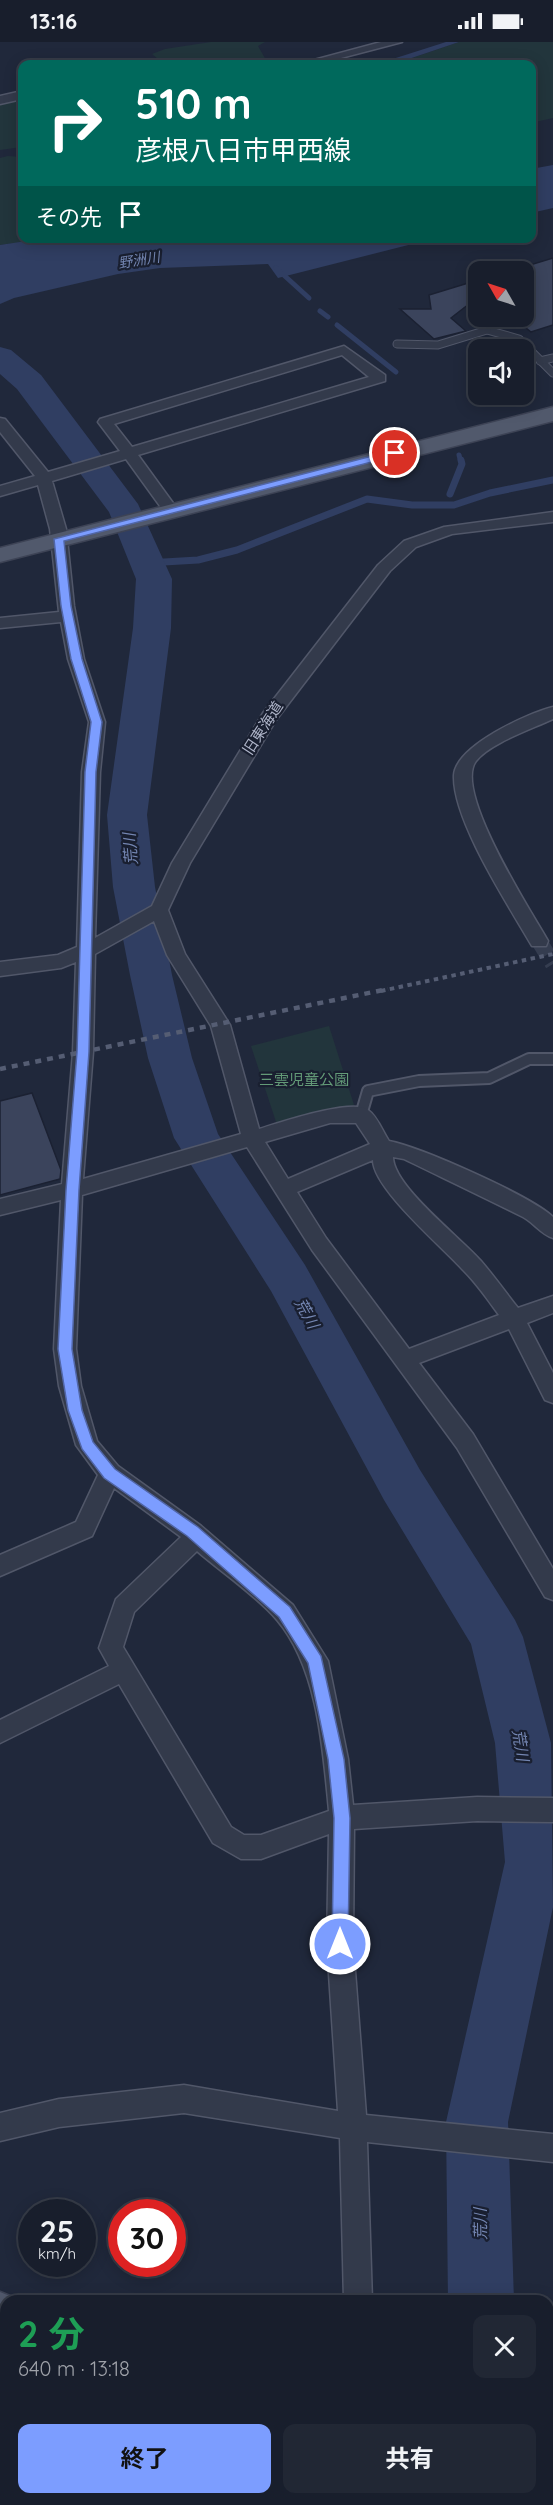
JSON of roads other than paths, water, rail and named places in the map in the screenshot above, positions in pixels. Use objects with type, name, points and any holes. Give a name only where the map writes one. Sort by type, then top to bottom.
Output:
[{"type":"main road","points":[[0,555],[553,414]]},
{"type":"street","points":[[322,60],[396,42]]},
{"type":"street","points":[[0,100],[18,96]]},
{"type":"street","points":[[0,491],[47,475],[112,459],[129,453],[380,378],[344,350],[105,422],[129,453],[170,510]]},
{"type":"street","points":[[3,431],[47,475],[59,539],[76,659],[97,722],[90,772],[91,949],[72,1190],[65,1349],[75,1410],[87,1445],[110,1473],[197,1536],[285,1612],[316,1661],[336,1759],[342,1818],[340,1944],[352,2127],[358,2295]]},
{"type":"street","name":"旧東海道","points":[[159,910],[181,863],[269,717],[384,568],[410,544],[449,530],[553,517]]},
{"type":"street","points":[[0,623],[68,615]]},
{"type":"street","points":[[539,941],[489,853],[464,793],[461,773],[467,760],[482,750],[553,712]]},
{"type":"street","points":[[0,969],[61,961],[91,949],[159,910],[176,956],[220,1024],[244,1141],[284,1188],[319,1244],[465,1442],[553,1590]]},
{"type":"street","points":[[0,1207],[163,1165],[330,1116],[361,1115],[383,1147],[383,1165],[408,1202],[472,1266],[514,1319],[553,1394]]},
{"type":"street","points":[[284,1188],[383,1147],[408,1152],[510,1200],[539,1216],[553,1230]]},
{"type":"street","points":[[405,1359],[553,1304]]},
{"type":"street","points":[[0,1566],[84,1529],[110,1473]]},
{"type":"street","points":[[197,1536],[124,1606],[111,1648],[222,1835],[241,1848],[261,1847],[342,1818],[477,1809],[553,1810]]},
{"type":"street","points":[[0,1732],[124,1670]]},
{"type":"street","points":[[0,2127],[59,2113],[184,2099],[352,2127],[553,2148]]},
{"type":"lane","points":[[484,327],[487,330],[519,339],[553,373]]},
{"type":"lane","points":[[397,344],[438,345],[487,330]]},
{"type":"lane","points":[[540,361],[553,358]]},
{"type":"lane","points":[[361,1115],[368,1091],[419,1081],[489,1078],[529,1059],[553,1059]]},
{"type":"water","points":[[446,42],[459,42],[406,60],[390,60]]},
{"type":"water","points":[[553,165],[553,208],[536,212],[536,168]]},
{"type":"water","name":"野洲川","points":[[18,242],[416,243],[278,278],[268,264],[160,268],[118,274],[14,298],[0,304],[0,245]]},
{"type":"waterway","points":[[276,268],[309,298]]},
{"type":"waterway","points":[[320,311],[328,317]]},
{"type":"waterway","points":[[337,325],[396,372]]},
{"type":"waterway","name":"荒川","points":[[0,357],[29,382],[126,511],[154,579],[152,628],[127,815],[134,887],[151,975],[170,1058],[197,1138],[288,1278],[402,1485],[496,1637],[523,1743],[534,1862],[494,2036],[477,2122],[481,2295]]},
{"type":"waterway","points":[[459,455],[461,462]]},
{"type":"waterway","points":[[450,494],[462,464],[461,460]]},
{"type":"waterway","points":[[147,563],[198,560],[237,550],[367,499],[412,505],[454,505],[490,493],[553,480]]},
{"type":"tunnel","points":[[539,941],[553,964]]},
{"type":"railway","points":[[381,991],[553,954]]},
{"type":"railway","points":[[0,1069],[388,989]]},
{"type":"park label","name":"三雲児童公園","points":[[304,1080]]}]
